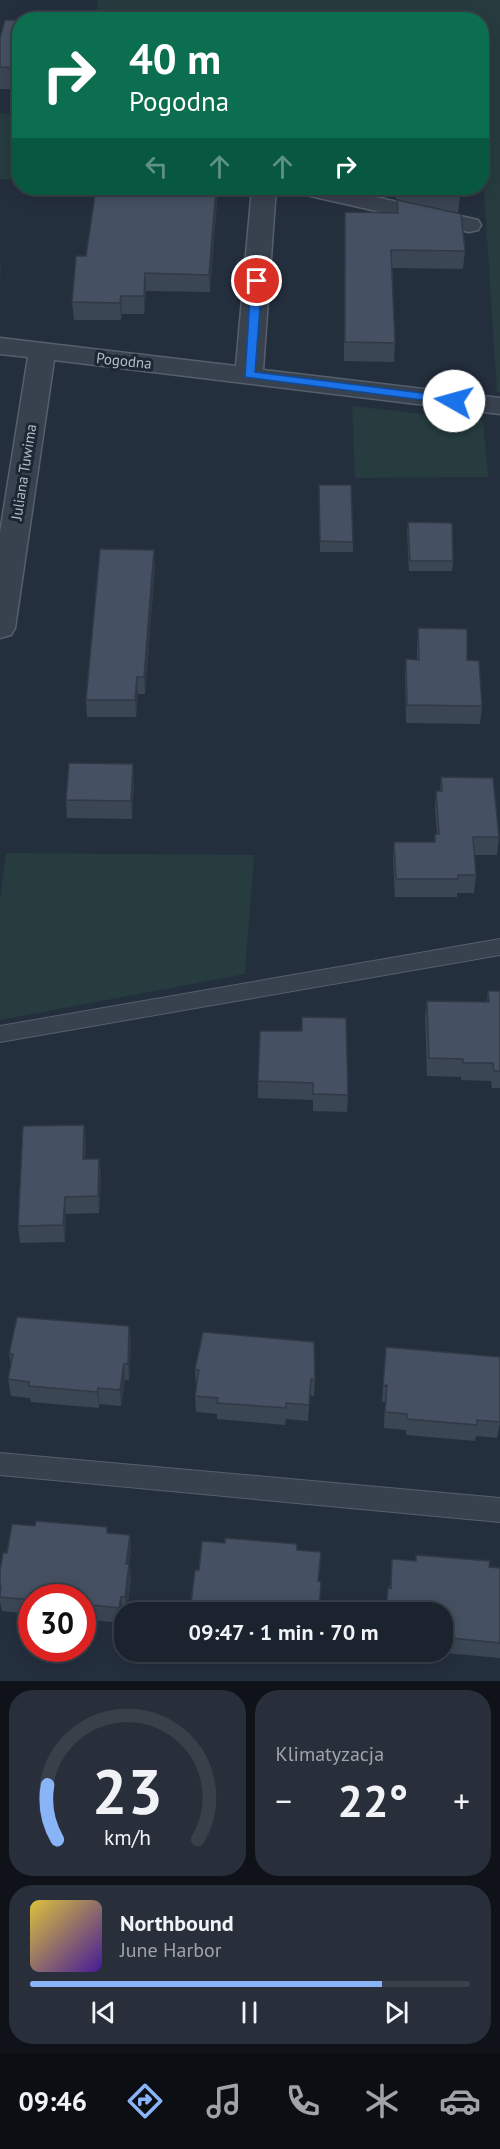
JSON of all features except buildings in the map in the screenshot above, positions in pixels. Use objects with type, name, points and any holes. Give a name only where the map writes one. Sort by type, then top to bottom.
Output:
[{"type":"street","points":[[249,375],[263,195]]},
{"type":"street","points":[[335,195],[469,225]]},
{"type":"street","name":"Pogodna","points":[[0,345],[42,352],[500,406]]},
{"type":"street","name":"Juliana Tuwima","points":[[0,628],[42,352]]},
{"type":"lane","points":[[0,1034],[500,947]]},
{"type":"lane","points":[[0,1464],[500,1510]]},
{"type":"green space","points":[[98,0],[500,0],[500,392],[497,392],[484,195],[489,195],[489,12],[97,12]]},
{"type":"green space","points":[[0,113],[12,114],[12,180],[0,179]]},
{"type":"green space","points":[[352,406],[483,421],[488,477],[355,478]]},
{"type":"green space","points":[[6,853],[254,855],[245,974],[0,1020],[0,900]]},
{"type":"route","points":[[257,281],[249,375],[454,401]]}]
